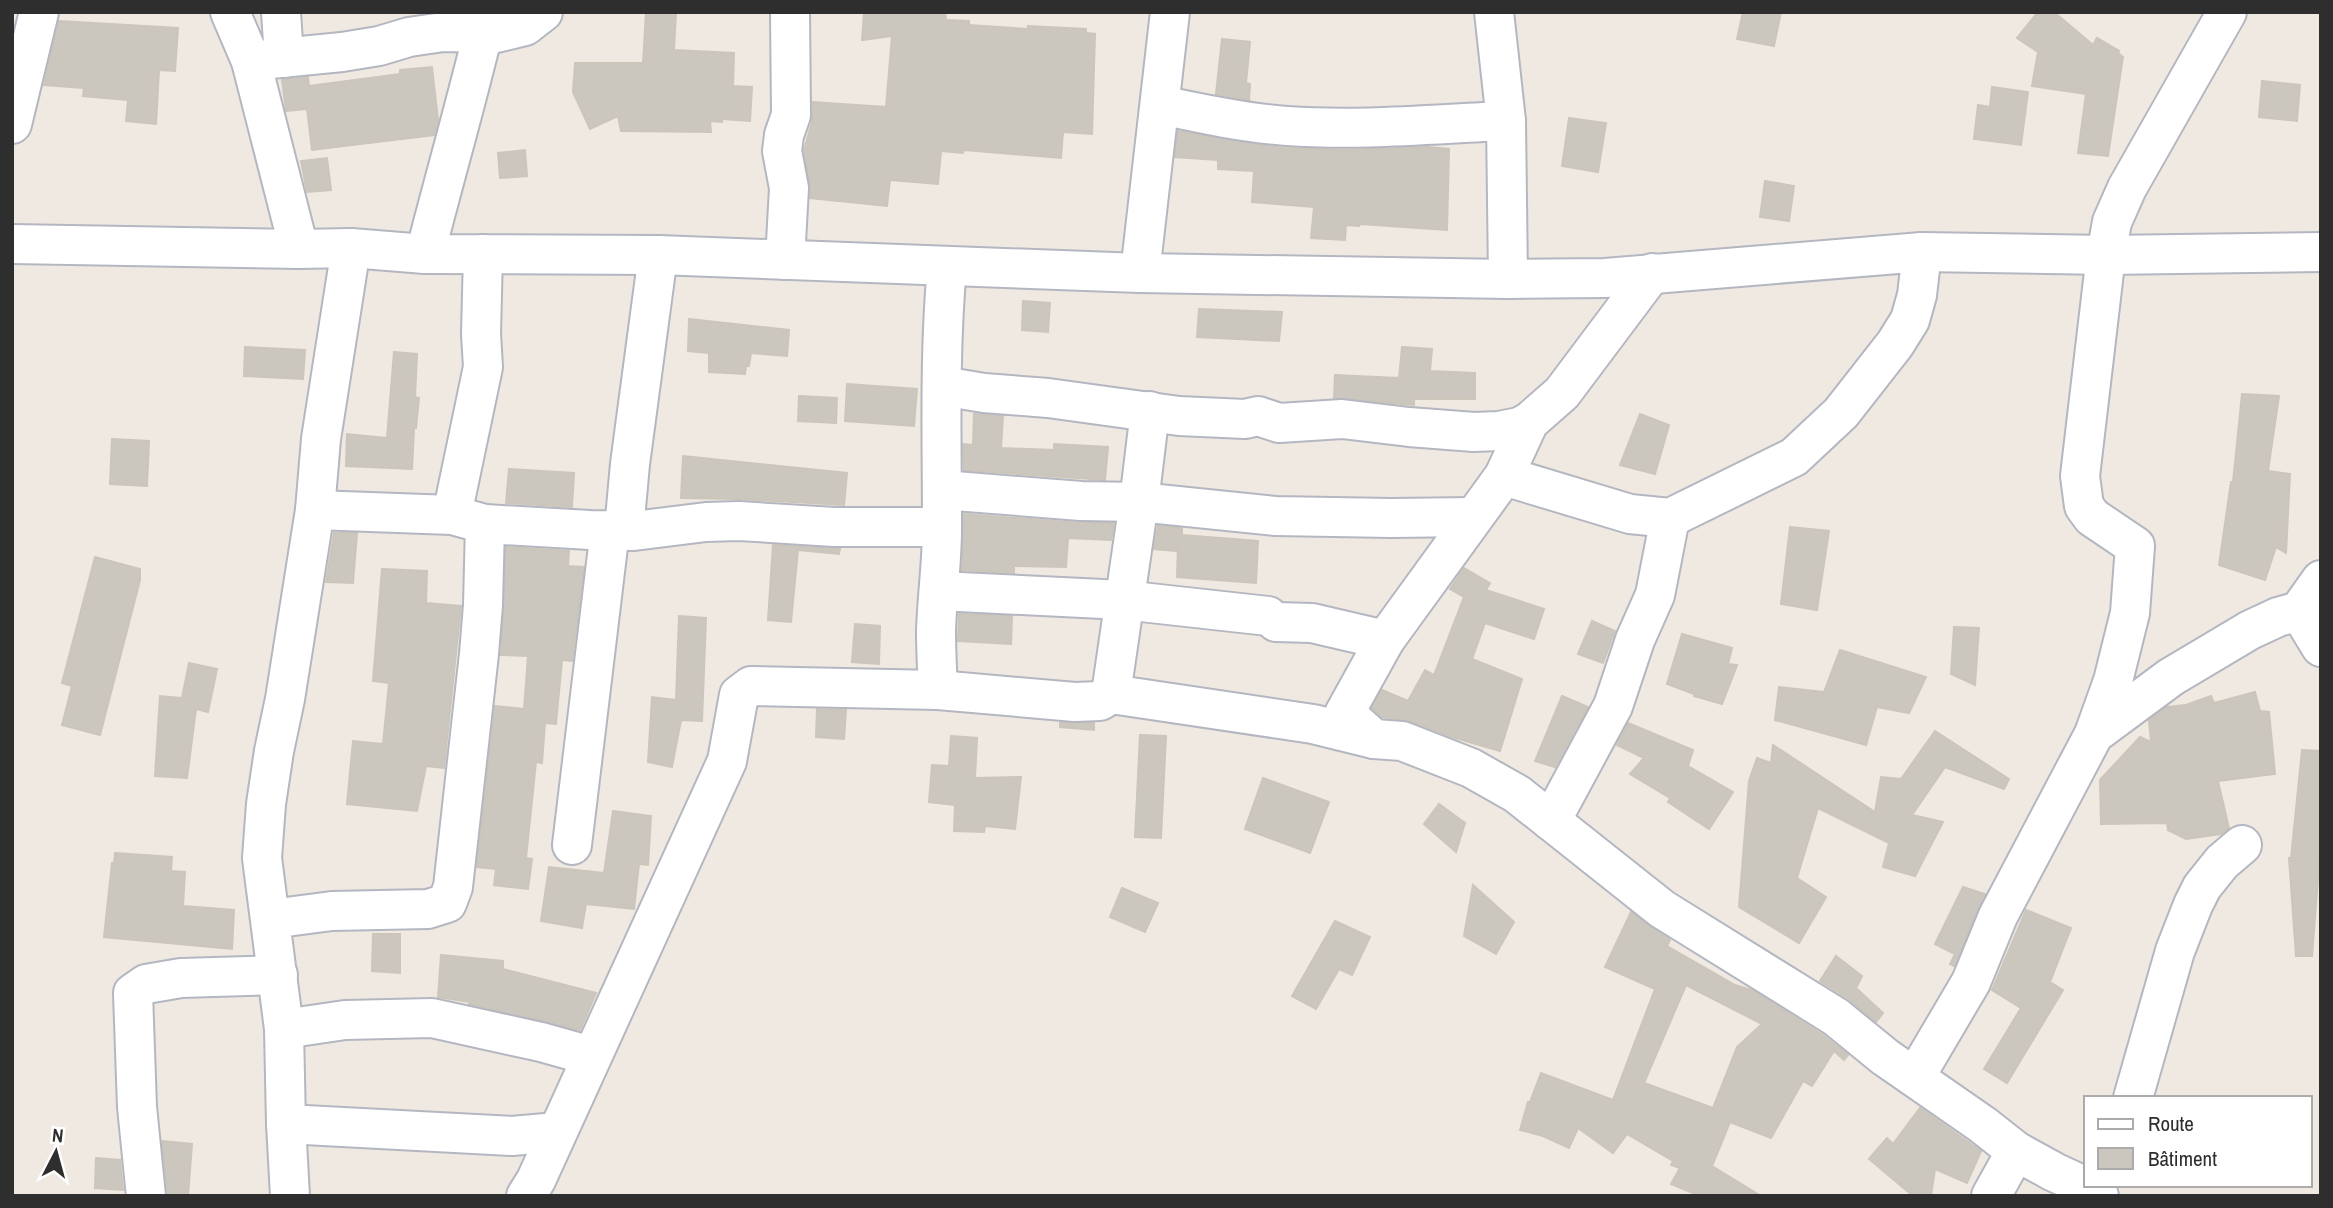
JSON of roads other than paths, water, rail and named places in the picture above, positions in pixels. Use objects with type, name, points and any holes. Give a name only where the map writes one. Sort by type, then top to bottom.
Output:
[{"type":"street","points":[[12,124],[39,12]]},
{"type":"street","points":[[230,12],[268,60]]},
{"type":"street","points":[[281,12],[268,60],[299,250]]},
{"type":"street","points":[[268,60],[379,46],[410,37],[443,32],[493,26],[525,26],[543,12]]},
{"type":"street","points":[[785,260],[789,188],[782,151],[791,115],[790,12]]},
{"type":"street","points":[[1140,273],[1170,12]]},
{"type":"street","points":[[1494,12],[1506,121],[1508,279]]},
{"type":"street","points":[[1915,1077],[1970,982],[1997,916],[2094,734],[2113,681],[2130,613],[2135,546],[2092,517],[2084,506],[2080,476],[2106,255],[2112,222],[2127,188],[2227,12]]},
{"type":"street","points":[[425,254],[448,164],[493,26]]},
{"type":"street","points":[[1161,105],[1284,126],[1333,128],[1506,121]]},
{"type":"street","points":[[12,244],[299,250],[351,248],[425,254],[658,255],[1140,273],[1508,279],[1605,278],[1922,251],[2106,255],[2321,252]]},
{"type":"street","points":[[290,1196],[285,1029],[262,858],[266,804],[315,510],[321,439],[351,248]]},
{"type":"street","points":[[1504,476],[1630,514],[1670,518],[1794,457],[1841,413],[1895,344],[1910,320],[1917,295],[1922,251]]},
{"type":"street","points":[[271,919],[332,911],[428,909],[447,904],[453,887],[483,606],[469,520],[483,367],[483,254]]},
{"type":"street","points":[[572,845],[617,530],[630,464],[658,255]]},
{"type":"street","points":[[938,690],[936,632],[942,509],[940,420],[943,308],[947,267]]},
{"type":"street","points":[[942,386],[1179,416],[1245,419],[1258,415],[1262,419],[1279,423],[1342,419],[1474,432],[1499,431],[1530,422],[1562,393],[1652,273]]},
{"type":"street","points":[[1111,694],[1150,411]]},
{"type":"street","points":[[1356,724],[1385,640],[1504,476],[1530,422]]},
{"type":"street","points":[[315,510],[617,530],[717,522],[834,527],[942,509],[1081,501],[1139,502],[1275,516],[1473,517]]},
{"type":"street","points":[[1551,821],[1613,706],[1635,640],[1655,596],[1670,518]]},
{"type":"street","points":[[2321,580],[2310,612],[2321,647]]},
{"type":"street","points":[[939,591],[1123,600],[1312,624],[1385,640]]},
{"type":"street","points":[[2094,734],[2171,677],[2250,630],[2278,617],[2310,612]]},
{"type":"street","points":[[526,1196],[537,1180],[727,761],[739,695],[751,686],[938,690],[1075,702],[1100,701],[1111,694],[1313,724],[1356,724],[1402,741],[1471,768],[1517,794],[1662,909],[1836,1017],[1885,1057],[2016,1151],[2084,1185]]},
{"type":"street","points":[[2134,1096],[2175,951],[2193,905],[2202,887],[2222,862],[2242,845]]},
{"type":"street","points":[[146,1196],[137,1107],[134,993],[146,984],[181,978],[278,975]]},
{"type":"street","points":[[285,1029],[345,1020],[432,1018],[591,1056]]},
{"type":"street","points":[[286,1124],[499,1135],[557,1132]]},
{"type":"street","points":[[1991,1196],[2016,1151]]}]
